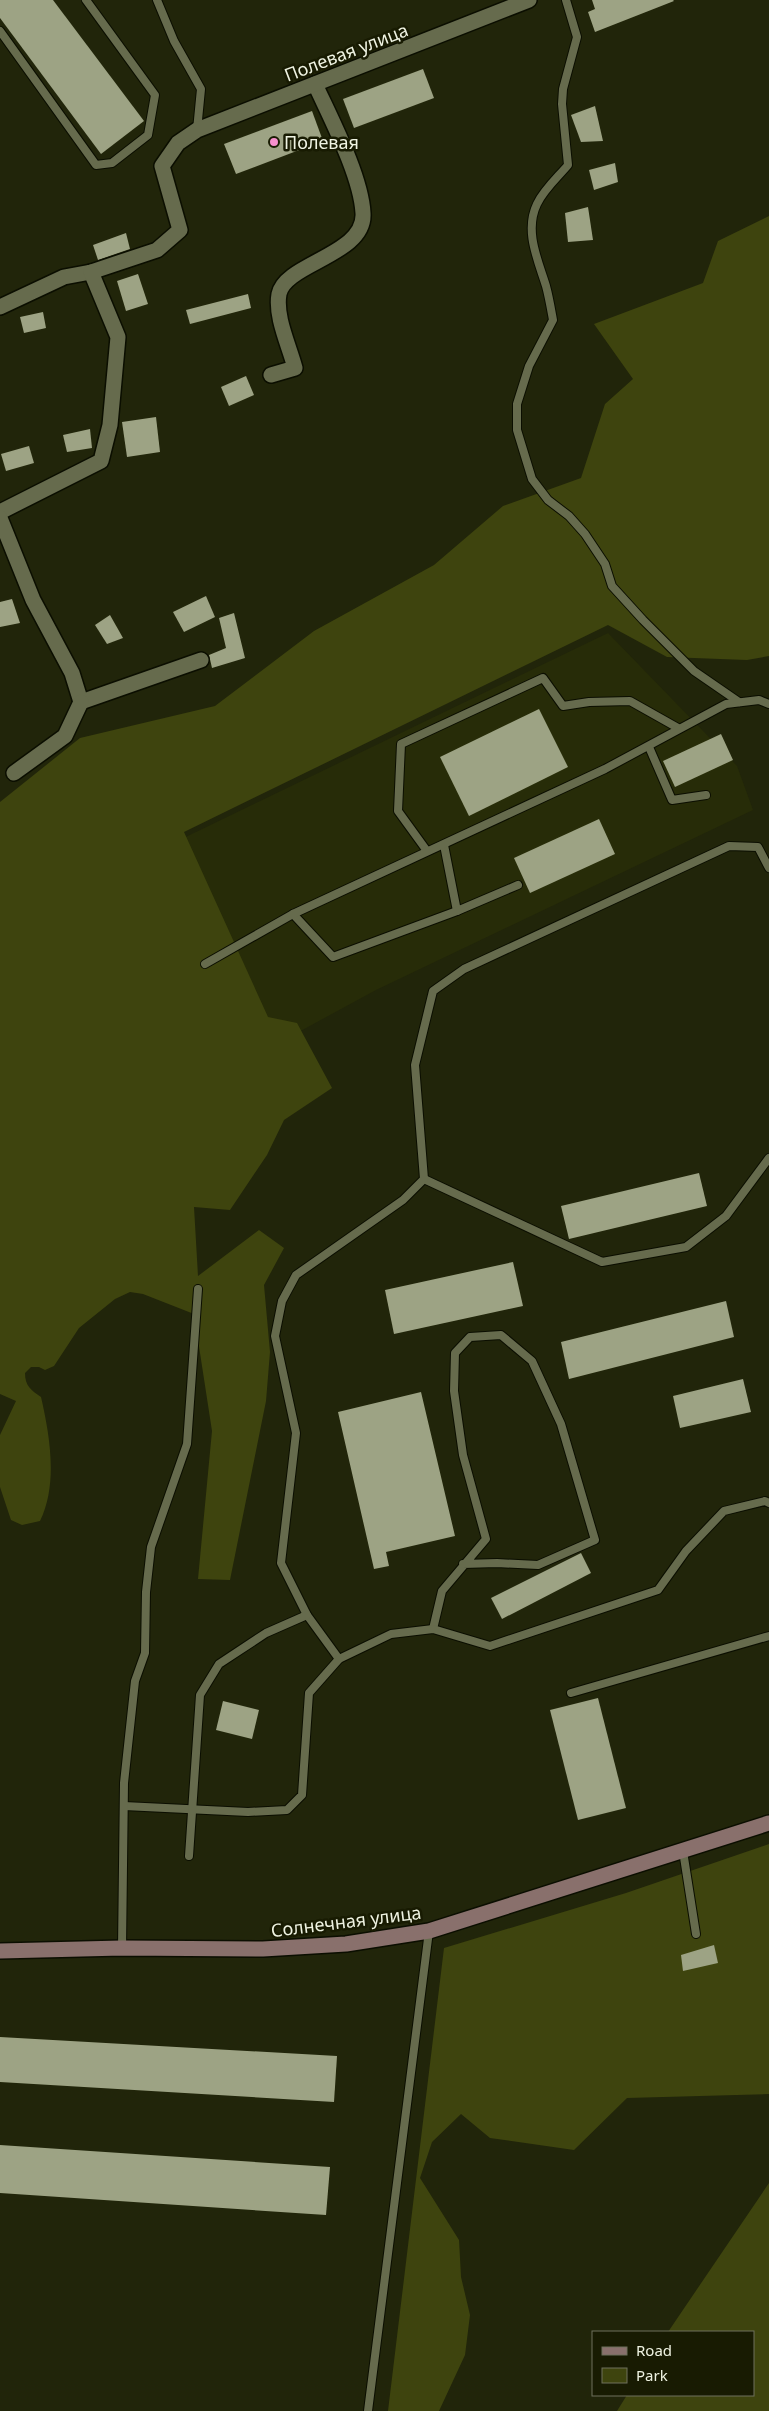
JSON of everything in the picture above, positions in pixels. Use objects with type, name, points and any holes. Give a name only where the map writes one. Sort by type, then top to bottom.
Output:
[{"type":"street","name":"Полевая улица","points":[[90,272],[157,250],[180,230],[162,166],[178,143],[197,130],[529,0]]},
{"type":"street","points":[[271,375],[295,368],[279,309],[280,291],[294,274],[341,249],[358,231],[364,214],[353,171],[315,84]]},
{"type":"street","points":[[0,307],[64,277],[90,272],[118,337],[110,424],[101,461],[0,512]]},
{"type":"street","points":[[0,518],[33,600],[72,673],[81,702],[65,736],[14,773]]},
{"type":"street","points":[[81,702],[201,660]]},
{"type":"street","name":"Солнечная улица","points":[[0,1951],[122,1948],[263,1949],[346,1944],[429,1931],[769,1823]]},
{"type":"lane","points":[[0,32],[96,165],[112,163],[148,135],[154,95],[86,0]]},
{"type":"lane","points":[[157,0],[174,40],[201,88],[197,130]]},
{"type":"lane","points":[[566,0],[576,37],[566,73],[563,96],[568,164],[538,202],[533,215],[532,233],[537,261],[546,287],[553,320],[536,351],[522,384],[516,418],[522,450],[532,479],[548,500],[569,516],[586,534],[605,564],[614,588],[694,671],[739,702]]},
{"type":"lane","points":[[427,851],[398,811],[401,744],[543,678],[562,706],[589,702],[630,701],[678,728]]},
{"type":"lane","points":[[205,964],[293,914],[427,851],[444,846],[649,747],[678,728],[726,704],[759,700],[769,704]]},
{"type":"lane","points":[[649,747],[672,800],[706,795]]},
{"type":"lane","points":[[444,846],[457,911]]},
{"type":"lane","points":[[339,1659],[307,1616],[281,1563],[296,1433],[275,1336],[282,1301],[296,1275],[403,1200],[424,1179],[415,1065],[433,991],[464,969],[729,846],[758,847],[769,868]]},
{"type":"lane","points":[[293,914],[333,957],[457,911],[518,885]]},
{"type":"lane","points":[[424,1179],[602,1262],[686,1247],[726,1216],[769,1158]]},
{"type":"lane","points":[[122,1948],[124,1783],[135,1681],[145,1653],[146,1592],[151,1547],[187,1444],[198,1289]]},
{"type":"lane","points":[[433,1629],[442,1591],[463,1564],[486,1539],[463,1455],[454,1391],[455,1353],[470,1336],[501,1335],[532,1361],[561,1424],[595,1540],[538,1566],[497,1563],[463,1564]]},
{"type":"lane","points":[[124,1806],[248,1812],[287,1810],[302,1795],[309,1693],[339,1659],[390,1634],[433,1629],[490,1646],[658,1590],[686,1551],[724,1511],[765,1501],[769,1503]]},
{"type":"lane","points":[[189,1856],[200,1695],[219,1664],[266,1633],[307,1616]]},
{"type":"lane","points":[[570,1694],[769,1636]]},
{"type":"lane","points":[[683,1851],[696,1934]]},
{"type":"lane","points":[[368,2411],[429,1931]]},
{"type":"shaded area","points":[[608,633],[737,766],[753,810],[376,990],[260,1053],[165,847]]},
{"type":"green space","points":[[769,216],[769,656],[747,660],[667,657],[608,625],[184,832],[268,1017],[297,1023],[332,1088],[284,1120],[267,1155],[230,1210],[194,1207],[198,1276],[259,1230],[284,1248],[264,1285],[270,1352],[266,1401],[230,1580],[198,1579],[212,1431],[194,1314],[143,1294],[130,1292],[115,1299],[79,1328],[54,1366],[45,1370],[39,1367],[31,1367],[25,1373],[29,1387],[41,1397],[47,1428],[51,1476],[46,1507],[40,1521],[22,1525],[11,1520],[0,1487],[0,1435],[16,1401],[0,1394],[0,802],[80,738],[215,706],[314,631],[434,565],[503,506],[581,478],[605,404],[633,379],[594,324],[703,283],[718,241]]},
{"type":"green space","points":[[769,1844],[769,2094],[627,2098],[574,2150],[490,2138],[461,2114],[432,2142],[420,2178],[459,2240],[461,2277],[470,2315],[465,2355],[439,2411],[388,2411],[444,1948],[626,1893]]},
{"type":"green space","points":[[769,2183],[769,2411],[617,2411],[626,2396],[754,2396],[754,2331],[669,2331]]},
{"type":"building","points":[[0,0],[53,0],[144,121],[101,154],[0,18]]},
{"type":"building","points":[[592,0],[674,1],[595,32],[588,12],[595,9]]},
{"type":"building","points":[[423,69],[434,98],[354,128],[343,99]]},
{"type":"building","points":[[595,106],[603,141],[581,142],[571,115]]},
{"type":"building","name":"Полевая","points":[[312,111],[323,141],[236,174],[224,144]]},
{"type":"building","points":[[615,163],[618,182],[594,190],[589,170]]},
{"type":"building","points":[[588,207],[593,240],[568,242],[565,213]]},
{"type":"building","points":[[126,233],[130,249],[98,260],[93,245]]},
{"type":"building","points":[[138,274],[148,304],[126,311],[117,281]]},
{"type":"building","points":[[248,294],[251,308],[190,324],[186,310]]},
{"type":"building","points":[[43,312],[46,328],[24,333],[20,317]]},
{"type":"building","points":[[246,376],[254,395],[229,406],[221,387]]},
{"type":"building","points":[[156,417],[160,452],[127,457],[122,422]]},
{"type":"building","points":[[90,429],[92,448],[67,452],[63,435]]},
{"type":"building","points":[[29,446],[34,463],[6,471],[1,454]]},
{"type":"building","points":[[206,596],[215,617],[184,632],[173,612]]},
{"type":"building","points":[[12,599],[20,623],[0,627],[0,602]]},
{"type":"building","points":[[234,613],[245,658],[212,668],[209,655],[226,648],[219,618]]},
{"type":"building","points":[[110,615],[123,638],[107,644],[95,625]]},
{"type":"building","points":[[539,709],[568,767],[469,816],[440,757]]},
{"type":"building","points":[[721,734],[733,760],[675,787],[663,761]]},
{"type":"building","points":[[599,819],[615,854],[530,893],[514,858]]},
{"type":"building","points":[[699,1173],[707,1206],[569,1239],[561,1206]]},
{"type":"building","points":[[513,1262],[523,1306],[394,1334],[385,1290]]},
{"type":"building","points":[[726,1301],[734,1337],[569,1379],[561,1342]]},
{"type":"building","points":[[743,1379],[751,1412],[680,1428],[673,1396]]},
{"type":"building","points":[[421,1392],[455,1536],[386,1552],[389,1566],[374,1569],[338,1412]]},
{"type":"building","points":[[581,1553],[591,1573],[502,1619],[491,1598]]},
{"type":"building","points":[[598,1698],[626,1808],[578,1820],[550,1710]]},
{"type":"building","points":[[223,1701],[259,1710],[252,1739],[216,1730]]},
{"type":"building","points":[[714,1945],[718,1963],[683,1971],[681,1955]]},
{"type":"building","points":[[0,2037],[337,2056],[334,2102],[0,2082]]},
{"type":"building","points":[[0,2145],[330,2167],[326,2215],[0,2193]]},
{"type":"place","name":"Полевая","points":[[274,142]]}]
